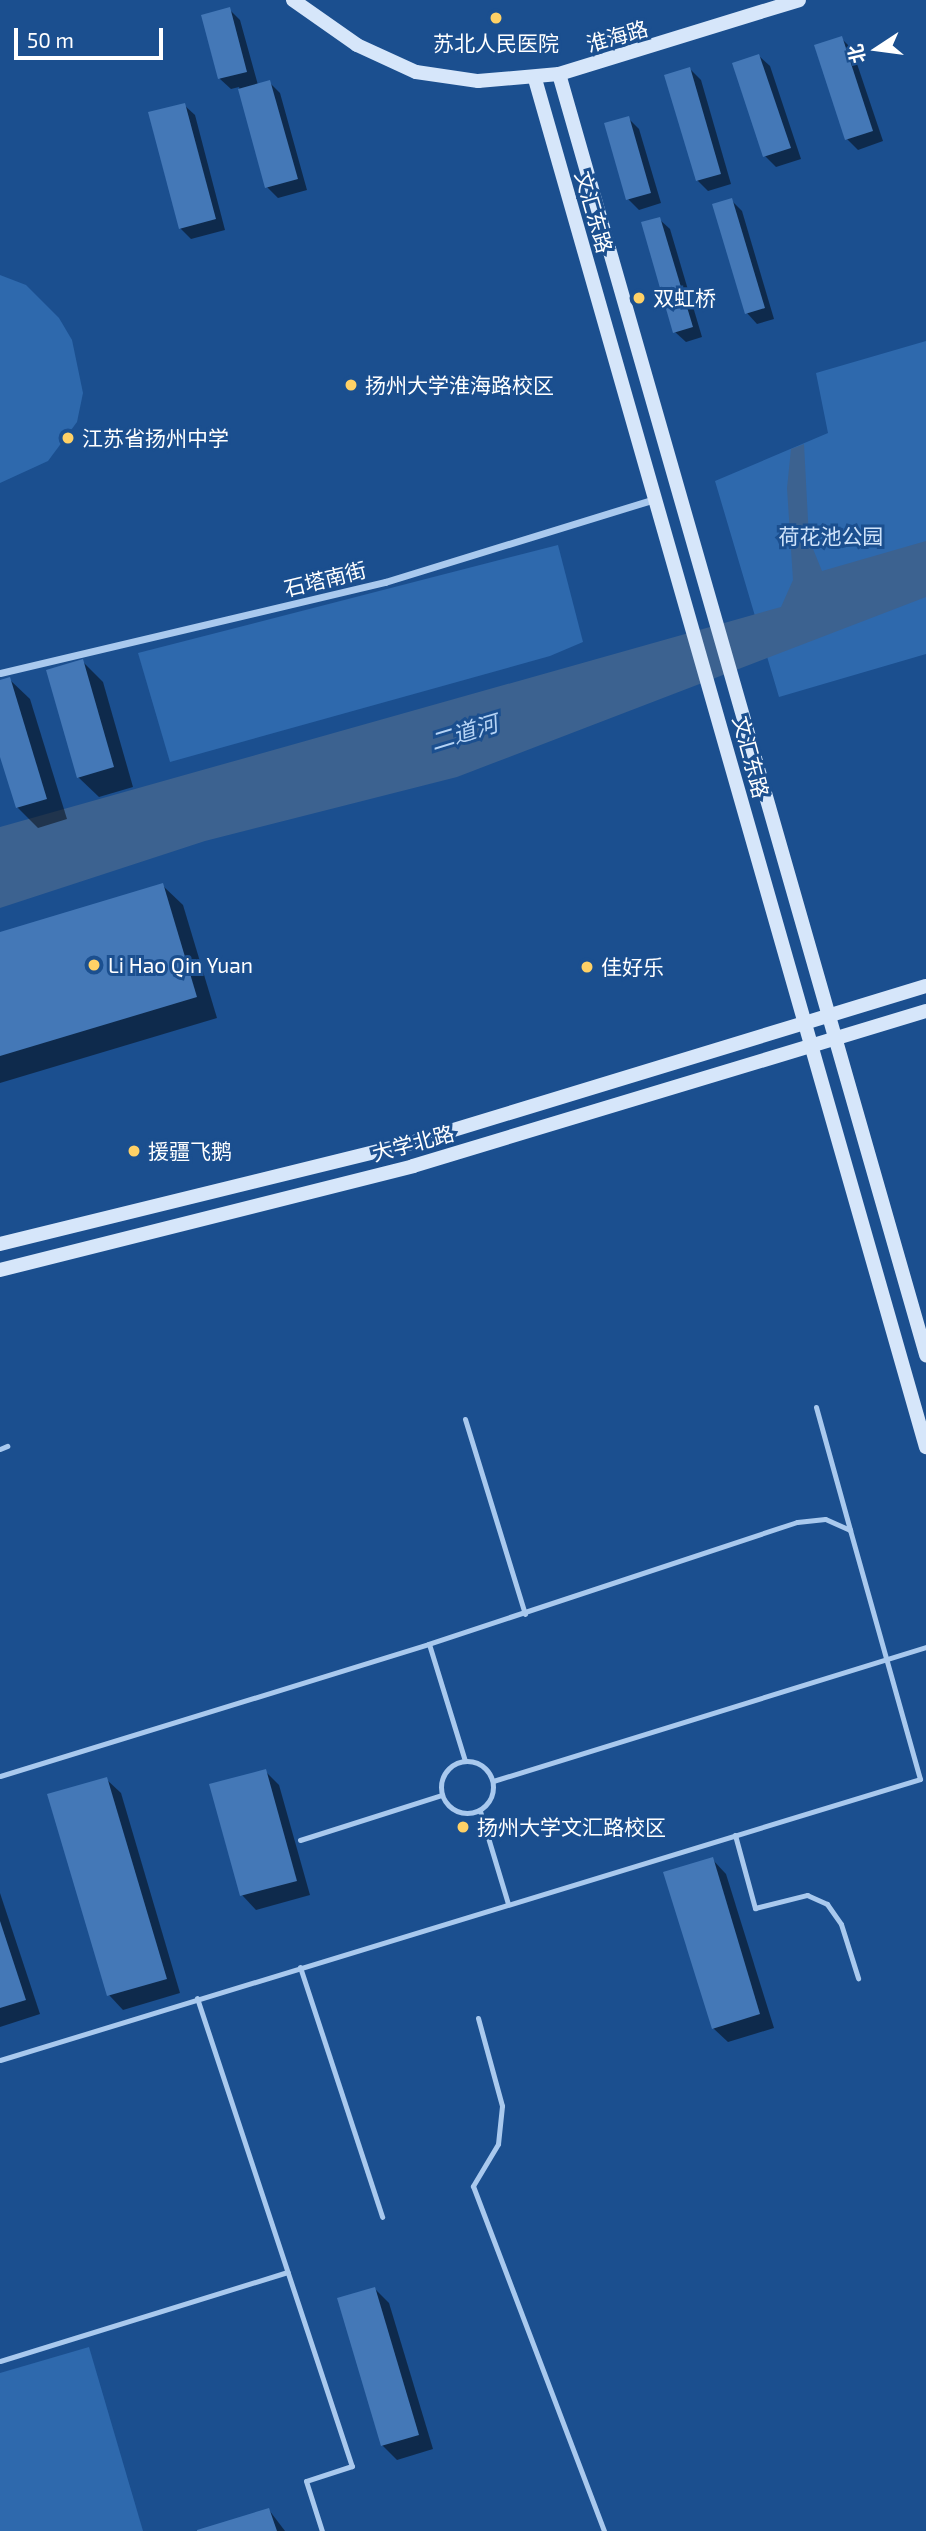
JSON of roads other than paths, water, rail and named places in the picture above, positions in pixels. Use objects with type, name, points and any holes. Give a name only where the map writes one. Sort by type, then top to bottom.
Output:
[{"type":"main road","name":"淮海路","points":[[293,0],[357,45],[416,72],[478,81],[535,79],[559,74],[799,0]]},
{"type":"main road","name":"文汇东路","points":[[559,74],[826,1018],[926,1355]]},
{"type":"main road","name":"文汇东路","points":[[535,79],[803,1025],[926,1447]]},
{"type":"main road","name":"大学北路","points":[[0,1244],[414,1142],[926,986]]},
{"type":"main road","name":"大学北路","points":[[0,1270],[413,1166],[834,1042],[926,1011]]},
{"type":"street","name":"石塔南街","points":[[0,673],[386,582],[654,499]]},
{"type":"lane","points":[[0,2060],[920,1779],[816,1407]]},
{"type":"lane","points":[[465,1419],[526,1614]]},
{"type":"lane","points":[[0,1449],[7,1446]]},
{"type":"lane","points":[[0,1776],[526,1614],[797,1522],[825,1518],[850,1530]]},
{"type":"lane","points":[[429,1644],[465,1761]]},
{"type":"lane","points":[[493,1781],[926,1647]]},
{"type":"lane","points":[[465,1761],[482,1765],[493,1781],[492,1798],[480,1811],[462,1813],[442,1795],[448,1770],[465,1761]]},
{"type":"lane","points":[[300,1840],[442,1795]]},
{"type":"lane","points":[[480,1811],[508,1904]]},
{"type":"lane","points":[[735,1835],[755,1908],[807,1895],[827,1904],[841,1924],[858,1978]]},
{"type":"lane","points":[[300,1967],[382,2217]]},
{"type":"lane","points":[[197,1998],[352,2466],[306,2481],[322,2531]]},
{"type":"lane","points":[[478,2018],[502,2106],[498,2144],[473,2186],[604,2531]]},
{"type":"lane","points":[[0,2361],[288,2272]]},
{"type":"water","name":"二道河","points":[[804,444],[809,539],[822,571],[926,541],[926,597],[457,777],[205,841],[0,908],[0,827],[781,607],[793,580],[787,488],[791,449]]},
{"type":"place","name":"苏北人民医院","points":[[496,18]]},
{"type":"place","name":"双虹桥","points":[[639,298]]},
{"type":"place","name":"扬州大学淮海路校区","points":[[351,385]]},
{"type":"place","name":"江苏省扬州中学","points":[[68,438]]},
{"type":"place","name":"Li Hao Qin Yuan","points":[[94,965]]},
{"type":"place","name":"佳好乐","points":[[587,967]]},
{"type":"place","name":"援疆飞鹅","points":[[134,1151]]},
{"type":"place","name":"扬州大学文汇路校区","points":[[463,1827]]},
{"type":"park label","name":"荷花池公园","points":[[831,536]]}]
